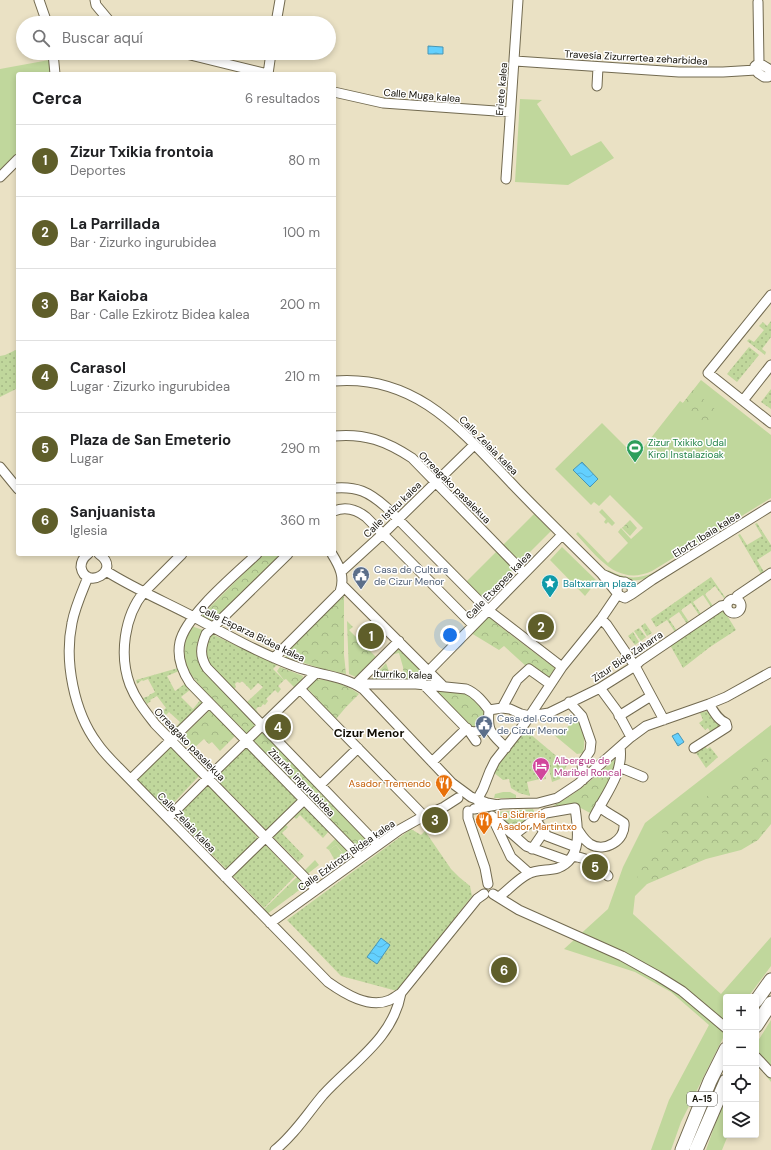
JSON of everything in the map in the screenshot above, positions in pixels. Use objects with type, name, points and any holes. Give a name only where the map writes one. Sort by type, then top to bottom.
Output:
[{"type":"highway","points":[[759,997],[771,980]]},
{"type":"highway","points":[[759,1021],[771,1003]]},
{"type":"highway","name":"A-15","points":[[682,1150],[710,1081],[723,1055]]},
{"type":"highway","name":"A-15","points":[[696,1150],[723,1088]]},
{"type":"street","points":[[40,0],[45,16]]},
{"type":"street","points":[[95,0],[96,5],[105,16]]},
{"type":"street","points":[[277,16],[280,0]]},
{"type":"street","name":"Eriete kalea","points":[[506,179],[518,0]]},
{"type":"street","points":[[757,1],[757,67],[764,78],[770,75]]},
{"type":"street","points":[[54,60],[56,72]]},
{"type":"street","points":[[211,60],[260,72]]},
{"type":"street","points":[[268,72],[270,60]]},
{"type":"street","name":"Travesía Zizurrertea zeharbidea","points":[[515,61],[698,72],[723,72],[757,67]]},
{"type":"street","points":[[597,86],[598,67]]},
{"type":"street","name":"Calle Muga kalea","points":[[336,92],[383,104],[510,112]]},
{"type":"street","points":[[0,177],[16,161]]},
{"type":"street","points":[[771,295],[708,373],[771,424]]},
{"type":"street","points":[[745,398],[771,365]]},
{"type":"street","name":"Calle Zelaia kalea","points":[[336,382],[357,381],[385,385],[409,394],[428,404],[440,413],[474,445],[601,573],[617,593]]},
{"type":"street","name":"Orreagako pasalekua","points":[[336,436],[364,436],[388,444],[412,458],[524,573]]},
{"type":"street","name":"Calle Istizu kalea","points":[[342,571],[383,534],[474,445]]},
{"type":"street","points":[[0,467],[16,487]]},
{"type":"street","points":[[336,488],[354,488],[373,495],[488,610],[562,667]]},
{"type":"street","name":"Elortz Ibaia kalea","points":[[602,617],[652,580],[771,506]]},
{"type":"street","points":[[336,511],[347,508],[360,512],[473,626]]},
{"type":"street","name":"Calle Etxepea kalea","points":[[420,685],[428,671],[562,535]]},
{"type":"street","points":[[84,556],[81,566],[83,572],[88,577],[95,578],[102,576],[106,571],[106,563],[103,556]]},
{"type":"street","name":"Orreagako pasalekua","points":[[180,556],[144,592],[132,611],[127,630],[125,659],[130,683],[142,707],[155,724],[314,887]]},
{"type":"street","name":"Zizurko ingurubidea","points":[[255,556],[193,617],[187,625],[180,642],[181,663],[184,673],[190,683],[209,703],[360,857]]},
{"type":"street","name":"Zizurko ingurubidea","points":[[286,556],[206,634],[201,650],[204,663],[262,726],[377,844]]},
{"type":"street","points":[[274,658],[340,592],[342,585],[342,571],[333,556]]},
{"type":"street","name":"Calle Esparza Bidea kalea","points":[[106,571],[274,658],[293,666],[356,684],[363,689],[473,804],[463,809],[452,783]]},
{"type":"street","name":"Calle Zelaia kalea","points":[[601,573],[627,583]]},
{"type":"street","name":"Zizur Bide Zaharra","points":[[530,716],[549,713],[600,688],[635,666],[640,661],[721,606],[727,605],[731,600],[736,600],[737,596],[771,573]]},
{"type":"street","name":"Calle Zelaia kalea","points":[[88,577],[72,624],[70,658],[76,696],[83,717],[96,742],[119,768],[328,982],[341,991],[366,1002],[378,1003],[390,1000],[401,993]]},
{"type":"street","name":"Elortz Ibaia kalea","points":[[627,583],[646,582],[652,580]]},
{"type":"street","points":[[627,583],[632,588],[630,596],[622,598],[617,593],[618,585],[627,583]]},
{"type":"street","points":[[342,585],[443,686]]},
{"type":"street","name":"Elortz Ibaia kalea","points":[[530,716],[562,667],[602,617],[617,593]]},
{"type":"street","points":[[602,617],[635,666],[664,720]]},
{"type":"street","name":"Iturriko kalea","points":[[356,684],[398,641]]},
{"type":"street","points":[[502,708],[517,680],[529,669],[550,684]]},
{"type":"street","points":[[473,804],[494,805],[538,803],[557,798],[583,780],[631,737],[646,726],[726,697],[771,672]]},
{"type":"street","points":[[168,818],[316,673]]},
{"type":"street","name":"Iturriko kalea","points":[[356,684],[443,686],[466,689],[472,692],[489,710]]},
{"type":"street","points":[[420,685],[468,729],[476,741]]},
{"type":"street","points":[[600,688],[631,737]]},
{"type":"street","points":[[300,689],[424,816]]},
{"type":"street","points":[[619,716],[651,696]]},
{"type":"street","points":[[569,702],[582,716],[591,742],[590,751],[582,763],[583,780]]},
{"type":"street","points":[[131,779],[209,703]]},
{"type":"street","points":[[694,748],[727,727],[726,724],[717,717],[709,704]]},
{"type":"street","points":[[492,895],[494,889],[488,884],[486,868],[468,818],[473,804],[484,788],[495,761],[506,748],[530,716],[510,709],[502,708],[489,710],[489,728],[506,748]]},
{"type":"street","points":[[468,729],[474,732],[489,728]]},
{"type":"street","points":[[432,762],[468,729]]},
{"type":"street","points":[[594,817],[615,780],[621,755],[620,747]]},
{"type":"street","points":[[320,785],[358,748]]},
{"type":"street","points":[[619,767],[643,777]]},
{"type":"street","points":[[225,877],[304,800]]},
{"type":"street","name":"Calle Ezkirotz Bidea kalea","points":[[270,923],[377,844],[424,816],[460,801]]},
{"type":"street","points":[[538,803],[546,813]]},
{"type":"street","points":[[494,805],[492,816],[511,857],[529,873]]},
{"type":"street","points":[[578,829],[583,839],[591,845],[605,847],[616,842],[621,835],[624,823],[601,808],[600,805]]},
{"type":"street","points":[[275,1150],[290,1137],[323,1096],[366,1054],[380,1038],[395,1015],[401,993],[477,899],[492,895],[529,873],[558,868],[572,855],[578,840],[575,808],[546,813],[535,819],[514,835]]},
{"type":"street","points":[[492,816],[532,848],[583,858],[596,863],[608,876]]},
{"type":"street","points":[[535,819],[543,833],[572,855]]},
{"type":"street","points":[[532,848],[543,833]]},
{"type":"street","points":[[492,895],[519,910],[600,945],[640,966],[682,991],[723,1025]]},
{"type":"street","points":[[759,1060],[769,1071]]},
{"type":"green space","points":[[49,60],[51,72],[16,72],[16,161],[0,177],[0,69]]},
{"type":"green space","points":[[520,99],[542,100],[537,104],[571,156],[601,141],[614,158],[568,185],[515,182]]},
{"type":"green space","points":[[771,321],[771,337],[762,349],[766,352],[765,355],[747,341],[749,339],[754,342],[764,330],[759,326],[763,322],[767,326]]},
{"type":"green space","points":[[749,347],[759,355],[737,382],[727,374]]},
{"type":"green space","points":[[16,350],[16,389],[0,397],[0,356]]},
{"type":"green space","points":[[701,380],[771,435],[771,498],[652,571],[640,575],[628,575],[618,572],[600,560],[576,534],[578,532],[608,563],[628,543],[618,532],[621,528],[631,539],[643,528],[610,495],[599,506],[594,502],[591,505],[555,469],[602,423],[636,457],[680,401],[683,403]]},
{"type":"green space","points":[[771,389],[771,409],[761,402]]},
{"type":"green space","points":[[693,390],[717,411],[705,425],[683,403]]},
{"type":"green space","points":[[602,509],[615,523],[612,526],[608,522],[606,524],[604,522],[606,519],[599,512]]},
{"type":"green space","points":[[534,514],[551,531],[519,563],[502,546]]},
{"type":"green space","points":[[630,520],[637,528],[630,536],[622,528]]},
{"type":"green space","points":[[757,523],[771,545],[771,551],[757,560],[764,572],[761,574],[738,535],[740,534],[747,545],[762,536],[755,524]]},
{"type":"green space","points":[[562,547],[597,581],[585,596],[550,560]]},
{"type":"green space","points":[[498,550],[515,568],[484,600],[466,582]]},
{"type":"green space","points":[[261,556],[280,556],[213,622],[200,616],[202,611],[205,612]]},
{"type":"green space","points":[[608,570],[626,577],[649,575],[655,572],[656,574],[642,579],[631,580],[619,578],[606,573]]},
{"type":"green space","points":[[711,577],[725,597],[724,598],[715,586],[705,594],[713,606],[711,607],[703,595],[693,602],[701,614],[699,615],[691,603],[681,610],[689,622],[687,624],[679,612],[669,619],[677,631],[675,632],[667,620],[656,627],[651,619]]},
{"type":"green space","points":[[342,596],[344,596],[344,655],[346,674],[319,668],[286,657],[284,653]]},
{"type":"green space","points":[[723,609],[736,630],[710,647],[683,668],[670,645]]},
{"type":"green space","points":[[487,614],[498,621],[497,624],[548,663],[550,660],[557,666],[548,678],[527,667],[504,646],[499,650],[471,633]]},
{"type":"green space","points":[[347,621],[353,627],[349,630],[377,658],[356,677],[349,674]]},
{"type":"green space","points":[[645,623],[652,633],[647,636],[641,626]]},
{"type":"green space","points":[[191,626],[203,630],[198,641],[196,651],[198,661],[204,672],[257,726],[247,737],[240,730],[242,728],[198,684],[192,676],[185,659],[184,649]]},
{"type":"green space","points":[[639,628],[646,637],[641,641],[634,631]]},
{"type":"green space","points":[[633,632],[639,642],[635,645],[628,636]]},
{"type":"green space","points":[[212,634],[277,665],[273,669],[284,680],[278,686],[281,689],[278,693],[275,690],[266,699],[268,701],[265,705],[263,704],[261,707],[256,709],[258,713],[247,702],[263,687],[258,683],[251,690],[242,681],[235,684],[236,687],[234,689],[222,678],[206,657],[205,649]]},
{"type":"green space","points":[[399,646],[422,670],[412,681],[404,681],[403,667],[399,653],[390,655]]},
{"type":"green space","points":[[386,663],[392,680],[371,680]]},
{"type":"green space","points":[[280,667],[303,676],[302,681],[295,688],[286,679],[284,680],[277,671]]},
{"type":"green space","points":[[178,668],[179,671],[167,676],[175,691],[186,683],[191,689],[181,697],[193,709],[201,699],[204,703],[173,734],[171,731],[176,728],[180,722],[169,712],[160,720],[156,716],[162,713],[161,712],[166,708],[157,696],[150,700],[151,701],[147,704],[143,698],[155,692],[148,679],[142,680],[137,684],[136,680]]},
{"type":"green space","points":[[316,679],[339,684],[359,694],[336,719],[307,688]]},
{"type":"green space","points":[[432,688],[460,691],[478,700],[486,713],[485,720],[479,727],[470,728]]},
{"type":"green space","points":[[211,709],[236,735],[220,751],[212,742],[209,744],[204,739],[193,749],[182,737]]},
{"type":"green space","points":[[710,711],[721,726],[711,733],[708,728],[705,730],[699,723],[703,720],[700,713]]},
{"type":"green space","points":[[579,715],[583,729],[584,743],[583,753],[577,754],[553,734],[555,732],[559,736]]},
{"type":"green space","points":[[771,725],[771,761],[671,848],[647,884],[635,896],[633,914],[721,994],[771,937],[771,966],[750,994],[723,994],[723,1038],[681,1122],[671,1150],[651,1150],[669,1100],[709,1025],[671,992],[635,972],[564,949],[608,909],[623,867],[645,823]]},
{"type":"green space","points":[[523,728],[567,765],[560,779],[552,782],[548,765],[543,766],[546,779],[527,782],[530,796],[519,793],[511,788],[509,779],[503,780],[493,772]]},
{"type":"green space","points":[[262,732],[323,793],[319,797],[324,794],[373,844],[360,853],[357,848],[253,741]]},
{"type":"green space","points":[[704,744],[707,749],[710,747],[718,757],[706,768],[694,750]]},
{"type":"green space","points":[[771,744],[771,824],[758,840],[741,850],[706,859],[647,884],[637,877],[640,867],[645,860],[651,854],[660,849],[664,835],[658,826],[665,818],[714,793]]},
{"type":"green space","points":[[171,747],[199,776],[166,811],[137,779]]},
{"type":"green space","points":[[247,747],[299,800],[267,831],[215,778]]},
{"type":"green space","points":[[619,755],[612,777],[592,814],[577,806],[553,808],[553,806],[588,783]]},
{"type":"green space","points":[[207,784],[259,839],[227,870],[175,817]]},
{"type":"green space","points":[[510,792],[516,795],[516,798],[494,798],[495,794]]},
{"type":"green space","points":[[305,806],[329,831],[323,838],[300,815],[296,819],[294,817]]},
{"type":"green space","points":[[533,809],[536,816],[514,832],[496,812]]},
{"type":"green space","points":[[285,824],[288,827],[282,833],[304,856],[298,862],[273,837]]},
{"type":"green space","points":[[411,829],[421,835],[425,831],[451,869],[470,886],[472,896],[397,991],[341,976],[287,920]]},
{"type":"green space","points":[[336,838],[349,852],[337,862],[334,859],[342,852],[336,845],[329,850],[326,848]]},
{"type":"green space","points":[[265,844],[295,876],[264,908],[233,876]]},
{"type":"green space","points":[[336,845],[342,853],[334,859],[329,850]]},
{"type":"green space","points":[[315,860],[319,865],[306,875],[303,872]]},
{"type":"green space","points":[[298,876],[306,885],[267,914],[264,909]]},
{"type":"green space","points":[[771,1020],[771,1082],[759,1067],[759,1039]]},
{"type":"green space","points":[[723,1106],[723,1138],[727,1138],[722,1150],[706,1150]]},
{"type":"water","points":[[428,46],[443,47],[443,54],[428,54]]},
{"type":"water","points":[[582,462],[598,479],[590,487],[573,470]]},
{"type":"water","points":[[678,733],[684,742],[678,746],[672,736]]},
{"type":"water","points":[[381,938],[390,945],[377,964],[367,957]]},
{"type":"place","name":"Zizur Txikiko Udal Kirol Instalazioak","points":[[635,463]]},
{"type":"place","name":"Casa de Cultura de Cizur Menor","points":[[361,590]]},
{"type":"place","name":"Baltxarran plaza","points":[[550,598]]},
{"type":"place","name":"La Parrillada","points":[[541,627]]},
{"type":"place","name":"Zizur Txikia frontoia","points":[[371,636]]},
{"type":"place","name":"Carasol","points":[[278,727]]},
{"type":"place","name":"Casa del Concejo de Cizur Menor","points":[[484,739]]},
{"type":"place","name":"Albergue de Maribel Roncal","points":[[541,781]]},
{"type":"place","name":"Asador Tremendo","points":[[444,798]]},
{"type":"place","name":"Bar Kaioba","points":[[435,820]]},
{"type":"place","name":"La Sidrería Asador Martintxo","points":[[484,835]]},
{"type":"place","name":"Plaza de San Emeterio","points":[[595,867]]},
{"type":"place","name":"Sanjuanista","points":[[504,970]]},
{"type":"district","name":"Cizur Menor","points":[[369,733]]}]
